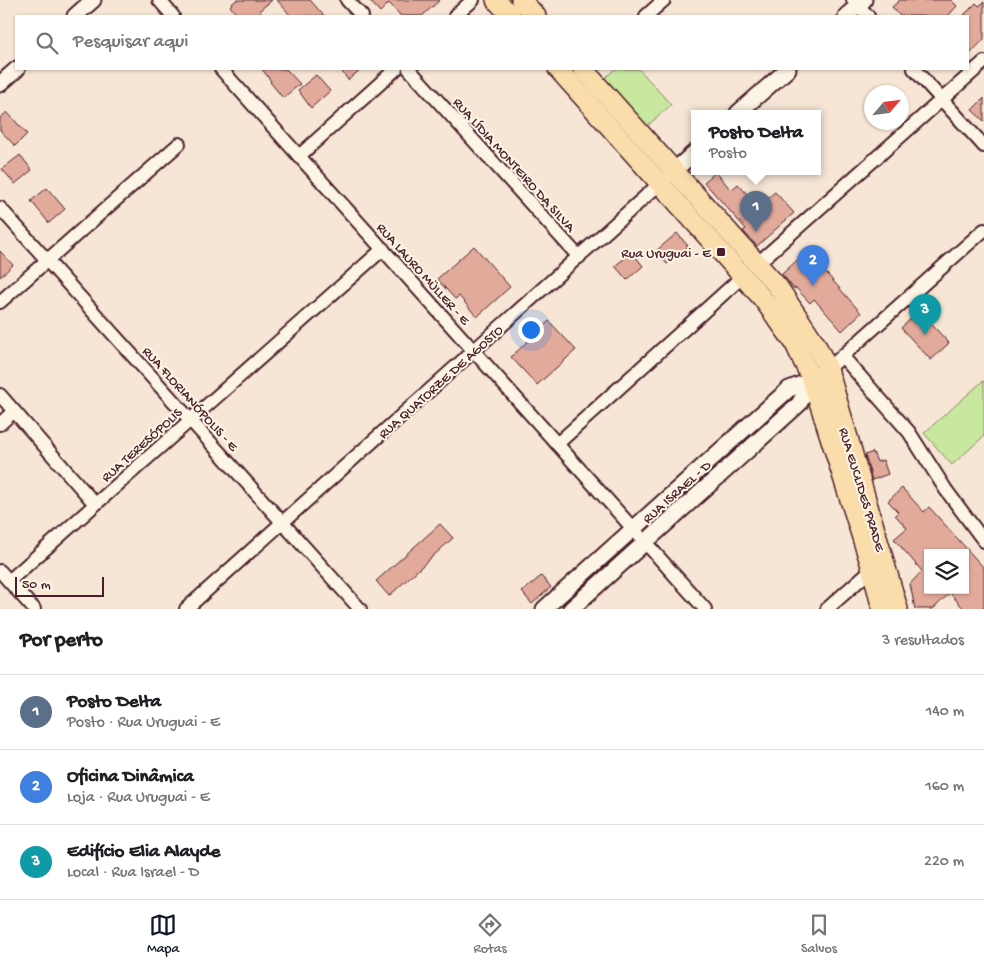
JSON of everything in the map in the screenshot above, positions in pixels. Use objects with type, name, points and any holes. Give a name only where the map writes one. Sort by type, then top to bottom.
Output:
[{"type":"main road","points":[[496,0],[510,15]]},
{"type":"main road","points":[[522,0],[535,15]]},
{"type":"main road","points":[[559,70],[763,299],[794,342],[812,380]]},
{"type":"main road","points":[[586,70],[778,287],[815,343],[828,369]]},
{"type":"main road","name":"RUA EUCLIDES PRADE","points":[[828,369],[878,566],[882,609]]},
{"type":"main road","name":"RUA EUCLIDES PRADE","points":[[812,380],[878,566],[898,609]]},
{"type":"street","points":[[76,15],[93,0]]},
{"type":"street","points":[[159,0],[172,15]]},
{"type":"street","points":[[347,0],[361,15]]},
{"type":"street","points":[[456,15],[473,0]]},
{"type":"street","points":[[647,15],[664,0]]},
{"type":"street","points":[[848,15],[861,6]]},
{"type":"street","points":[[758,263],[984,62]]},
{"type":"street","points":[[0,84],[16,70]]},
{"type":"street","name":"RUA LAURO MÜLLER - E","points":[[221,70],[706,609]]},
{"type":"street","points":[[299,156],[395,70]]},
{"type":"street","name":"RUA LÍDIA MONTEIRO DA SILVA","points":[[410,70],[578,257]]},
{"type":"street","points":[[741,110],[787,70]]},
{"type":"street","points":[[915,70],[984,146]]},
{"type":"street","points":[[0,302],[179,144]]},
{"type":"street","name":"RUA QUATORZE DE AGOSTO","points":[[186,609],[691,156]]},
{"type":"street","name":"RUA FLORIANÓPOLIS - E","points":[[0,208],[360,609]]},
{"type":"street","name":"RUA ISRAEL - D","points":[[544,609],[789,389],[812,380],[843,357],[984,230]]},
{"type":"street","name":"RUA TERESÓPOLIS","points":[[4,576],[96,504],[383,250]]},
{"type":"street","points":[[558,444],[743,276]]},
{"type":"street","points":[[843,357],[909,432],[946,490],[984,541]]},
{"type":"street","name":"RUA ISRAEL - D","points":[[571,609],[800,404],[812,380]]},
{"type":"street","points":[[0,395],[96,504]]},
{"type":"street","points":[[0,424],[14,411]]},
{"type":"street","points":[[827,609],[878,566]]},
{"type":"street","points":[[4,576],[34,609]]},
{"type":"green space","points":[[614,70],[640,70],[671,105],[646,127],[604,79]]},
{"type":"green space","points":[[983,381],[984,436],[952,465],[924,433]]},
{"type":"building","points":[[236,0],[272,0],[259,11],[263,15],[237,15],[230,6]]},
{"type":"building","points":[[277,0],[310,0],[323,15],[290,15]]},
{"type":"building","points":[[369,0],[440,0],[423,15],[400,15],[389,3],[380,12]]},
{"type":"building","points":[[900,0],[951,0],[957,6],[949,15],[899,15],[892,7]]},
{"type":"building","points":[[984,2],[984,39],[969,55],[969,15],[964,15],[976,3],[979,6]]},
{"type":"building","points":[[263,70],[287,70],[300,84],[283,98]]},
{"type":"building","points":[[341,70],[360,70],[348,80]]},
{"type":"building","points":[[316,75],[330,91],[311,108],[298,90]]},
{"type":"building","points":[[984,98],[984,121],[972,110]]},
{"type":"building","points":[[7,112],[27,134],[15,146],[0,130],[0,118]]},
{"type":"building","points":[[20,155],[32,170],[15,184],[2,169]]},
{"type":"building","points":[[712,175],[718,175],[731,190],[738,184],[755,203],[762,197],[764,201],[775,192],[794,213],[757,246],[743,231],[746,229],[704,182]]},
{"type":"building","points":[[47,188],[65,209],[49,223],[31,201]]},
{"type":"building","points":[[677,233],[688,246],[667,264],[656,251]]},
{"type":"building","points":[[474,246],[510,287],[477,317],[459,296],[455,299],[437,279]]},
{"type":"building","points":[[0,251],[13,265],[0,277]]},
{"type":"building","points":[[807,251],[861,313],[842,331],[814,299],[810,303],[796,288],[794,289],[782,274]]},
{"type":"building","points":[[632,252],[643,266],[627,280],[615,266]]},
{"type":"building","points":[[919,311],[949,343],[931,360],[901,328]]},
{"type":"building","points":[[549,321],[576,350],[537,385],[511,357]]},
{"type":"building","points":[[873,452],[877,462],[883,460],[888,474],[872,480],[865,455]]},
{"type":"building","points":[[902,488],[924,512],[929,507],[967,549],[924,549],[924,594],[949,594],[933,609],[915,609],[910,584],[922,571],[894,539],[907,528],[895,515],[898,512],[888,501]]},
{"type":"building","points":[[440,524],[453,538],[389,596],[376,581]]},
{"type":"building","points":[[969,551],[984,568],[984,609],[964,609],[951,594],[969,594]]},
{"type":"building","points":[[541,576],[551,587],[532,604],[522,592]]},
{"type":"place","name":"Posto Delta","points":[[756,232]]},
{"type":"place","name":"Rua Uruguai - E","points":[[721,252]]},
{"type":"place","name":"Oficina Dinâmica","points":[[813,286]]},
{"type":"place","name":"Edifício Elia Alayde","points":[[925,335]]}]
